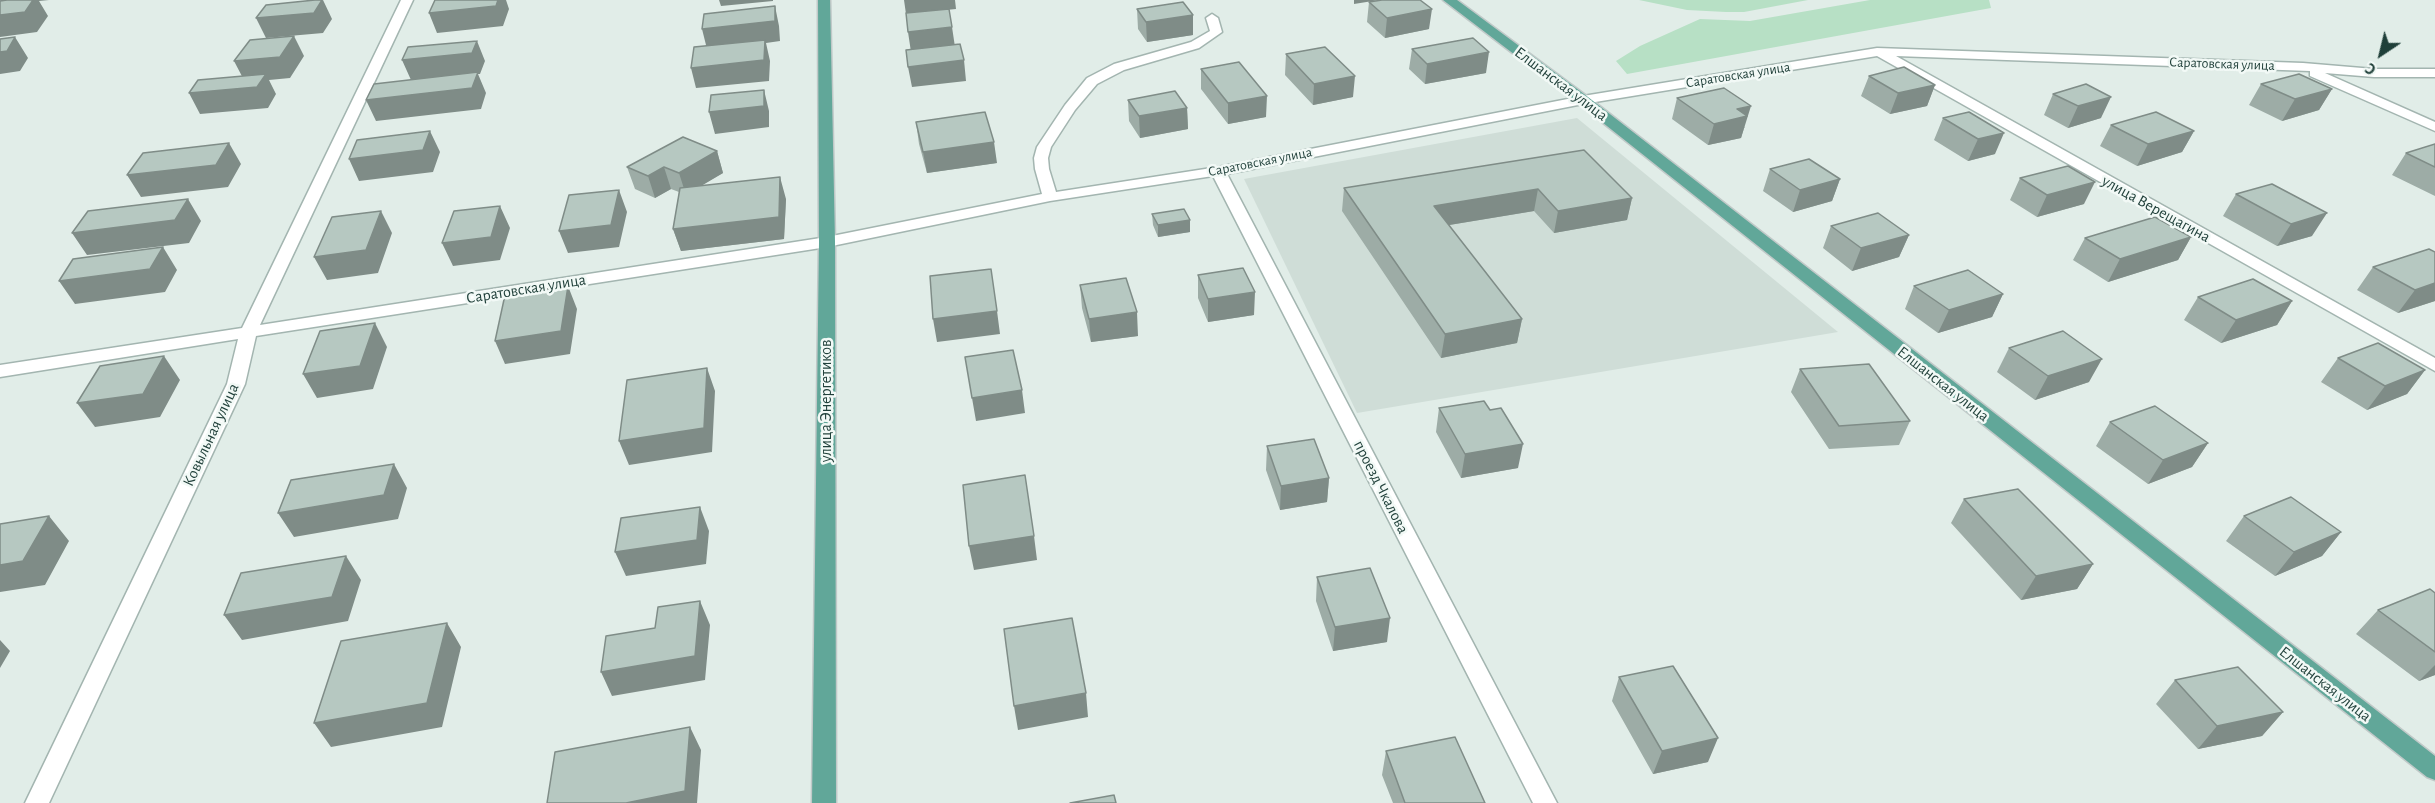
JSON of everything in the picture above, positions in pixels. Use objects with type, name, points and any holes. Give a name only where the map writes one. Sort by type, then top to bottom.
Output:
[{"type":"main road","name":"улица Энергетиков","points":[[824,0],[827,242],[824,803]]},
{"type":"main road","name":"Елшанская улица","points":[[1449,0],[1583,100],[2435,770]]},
{"type":"street","name":"Ковыльная улица","points":[[37,803],[236,384],[248,333],[407,0]]},
{"type":"street","points":[[1050,197],[1042,169],[1041,158],[1044,147],[1070,108],[1092,81],[1119,67],[1196,45],[1216,32],[1212,18]]},
{"type":"street","name":"Саратовская улица","points":[[0,371],[827,242],[1050,197],[1218,171],[1583,100],[1877,52],[2302,67],[2374,73],[2435,73]]},
{"type":"street","name":"улица Верещагина","points":[[1877,52],[2435,365]]},
{"type":"street","points":[[2302,67],[2435,127]]},
{"type":"street","name":"проезд Чкалова","points":[[1218,171],[1545,803]]},
{"type":"shaded area","points":[[1577,118],[1838,332],[1357,413],[1244,179]]},
{"type":"green space","points":[[1639,0],[1808,0],[1744,12],[1726,12],[1687,10]]},
{"type":"green space","points":[[1870,0],[1989,0],[1991,8],[1627,74],[1616,61],[1640,46],[1700,19],[1750,21]]},
{"type":"building","points":[[33,0],[25,12],[0,15],[0,1]]},
{"type":"building","points":[[322,0],[314,13],[256,18],[266,5]]},
{"type":"building","points":[[435,0],[498,0],[496,6],[429,13]]},
{"type":"building","points":[[1420,0],[1432,9],[1387,18],[1369,2]]},
{"type":"building","points":[[1183,2],[1193,15],[1146,22],[1137,9]]},
{"type":"building","points":[[775,6],[775,21],[702,29],[704,14]]},
{"type":"building","points":[[949,9],[952,27],[908,32],[906,13]]},
{"type":"building","points":[[294,36],[280,57],[234,61],[250,40]]},
{"type":"building","points":[[15,37],[7,51],[0,52],[0,39]]},
{"type":"building","points":[[1473,38],[1489,52],[1427,64],[1412,49]]},
{"type":"building","points":[[765,40],[764,60],[691,68],[694,47]]},
{"type":"building","points":[[477,41],[472,53],[402,60],[408,47]]},
{"type":"building","points":[[960,44],[964,60],[908,67],[906,50]]},
{"type":"building","points":[[1325,47],[1355,76],[1314,84],[1286,54]]},
{"type":"building","points":[[1239,62],[1267,96],[1228,103],[1201,69]]},
{"type":"building","points":[[1904,67],[1935,85],[1898,93],[1869,76]]},
{"type":"building","points":[[478,72],[472,88],[366,100],[374,84]]},
{"type":"building","points":[[266,74],[257,87],[189,93],[198,80]]},
{"type":"building","points":[[2299,74],[2332,89],[2295,99],[2261,84]]},
{"type":"building","points":[[2086,84],[2111,97],[2078,106],[2053,94]]},
{"type":"building","points":[[1724,88],[1751,106],[1737,109],[1747,116],[1714,124],[1677,98]]},
{"type":"building","points":[[764,90],[764,106],[709,112],[711,95]]},
{"type":"building","points":[[1175,91],[1187,108],[1139,116],[1128,100]]},
{"type":"building","points":[[985,112],[994,142],[923,152],[916,122]]},
{"type":"building","points":[[1969,112],[2004,133],[1978,139],[1943,118]]},
{"type":"building","points":[[2156,112],[2194,131],[2148,144],[2111,125]]},
{"type":"building","points":[[430,131],[423,150],[349,159],[357,140]]},
{"type":"building","points":[[683,137],[717,151],[679,173],[664,167],[648,176],[627,167]]},
{"type":"building","points":[[229,143],[216,165],[127,175],[143,153]]},
{"type":"building","points":[[2435,144],[2435,167],[2406,153]]},
{"type":"building","points":[[1584,150],[1632,198],[1558,211],[1538,189],[1434,206],[1522,319],[1445,334],[1344,188]]},
{"type":"building","points":[[1809,159],[1840,179],[1800,190],[1770,169]]},
{"type":"building","points":[[2068,166],[2095,182],[2047,195],[2020,178]]},
{"type":"building","points":[[780,177],[779,217],[673,229],[680,188]]},
{"type":"building","points":[[2272,184],[2327,213],[2291,224],[2236,194]]},
{"type":"building","points":[[619,190],[611,225],[559,231],[569,195]]},
{"type":"building","points":[[188,199],[175,220],[72,233],[88,211]]},
{"type":"building","points":[[500,206],[491,237],[442,243],[454,211]]},
{"type":"building","points":[[1184,209],[1190,220],[1158,225],[1152,214]]},
{"type":"building","points":[[381,211],[366,250],[314,257],[332,217]]},
{"type":"building","points":[[1878,213],[1909,235],[1861,248],[1831,226]]},
{"type":"building","points":[[2155,217],[2191,237],[2120,259],[2085,238]]},
{"type":"building","points":[[163,247],[150,269],[59,281],[73,259]]},
{"type":"building","points":[[2429,249],[2435,252],[2435,283],[2415,290],[2373,267]]},
{"type":"building","points":[[1243,268],[1255,292],[1208,299],[1198,275]]},
{"type":"building","points":[[991,269],[997,311],[933,319],[930,276]]},
{"type":"building","points":[[1968,270],[2003,294],[1949,310],[1914,286]]},
{"type":"building","points":[[1126,278],[1137,312],[1089,319],[1080,285]]},
{"type":"building","points":[[2253,279],[2292,301],[2236,320],[2198,297]]},
{"type":"building","points":[[568,286],[561,331],[495,341],[505,295]]},
{"type":"building","points":[[375,323],[360,366],[303,374],[320,331]]},
{"type":"building","points":[[2063,331],[2102,359],[2048,376],[2009,348]]},
{"type":"building","points":[[2378,343],[2425,370],[2385,386],[2338,358]]},
{"type":"building","points":[[1013,350],[1022,390],[972,398],[965,357]]},
{"type":"building","points":[[164,356],[143,394],[77,403],[100,366]]},
{"type":"building","points":[[1869,364],[1910,421],[1839,426],[1800,369]]},
{"type":"building","points":[[707,368],[704,428],[619,441],[627,380]]},
{"type":"building","points":[[1484,401],[1490,410],[1501,408],[1523,444],[1465,454],[1439,408]]},
{"type":"building","points":[[2155,406],[2208,443],[2163,460],[2110,422]]},
{"type":"building","points":[[1314,439],[1329,478],[1281,486],[1267,446]]},
{"type":"building","points":[[394,464],[384,495],[278,513],[291,480]]},
{"type":"building","points":[[1025,475],[1034,536],[969,546],[963,485]]},
{"type":"building","points":[[2018,489],[2093,564],[2036,576],[1964,499]]},
{"type":"building","points":[[2291,497],[2341,532],[2294,552],[2244,516]]},
{"type":"building","points":[[700,507],[697,540],[615,552],[621,518]]},
{"type":"building","points":[[49,516],[23,561],[0,565],[0,524]]},
{"type":"building","points":[[346,556],[332,597],[224,615],[241,573]]},
{"type":"building","points":[[1370,568],[1390,618],[1335,627],[1317,577]]},
{"type":"building","points":[[2430,589],[2435,593],[2435,652],[2378,610]]},
{"type":"building","points":[[700,601],[695,656],[601,672],[606,636],[655,628],[658,607]]},
{"type":"building","points":[[1072,618],[1086,693],[1014,706],[1004,629]]},
{"type":"building","points":[[447,623],[427,703],[314,723],[341,641]]},
{"type":"building","points":[[1673,666],[1718,738],[1662,751],[1619,677]]},
{"type":"building","points":[[2238,667],[2283,712],[2217,726],[2175,680]]},
{"type":"building","points":[[690,727],[685,791],[626,803],[547,803],[555,752]]},
{"type":"building","points":[[1455,737],[1485,803],[1405,803],[1386,751]]},
{"type":"building","points":[[1114,795],[1116,803],[1070,803]]}]
